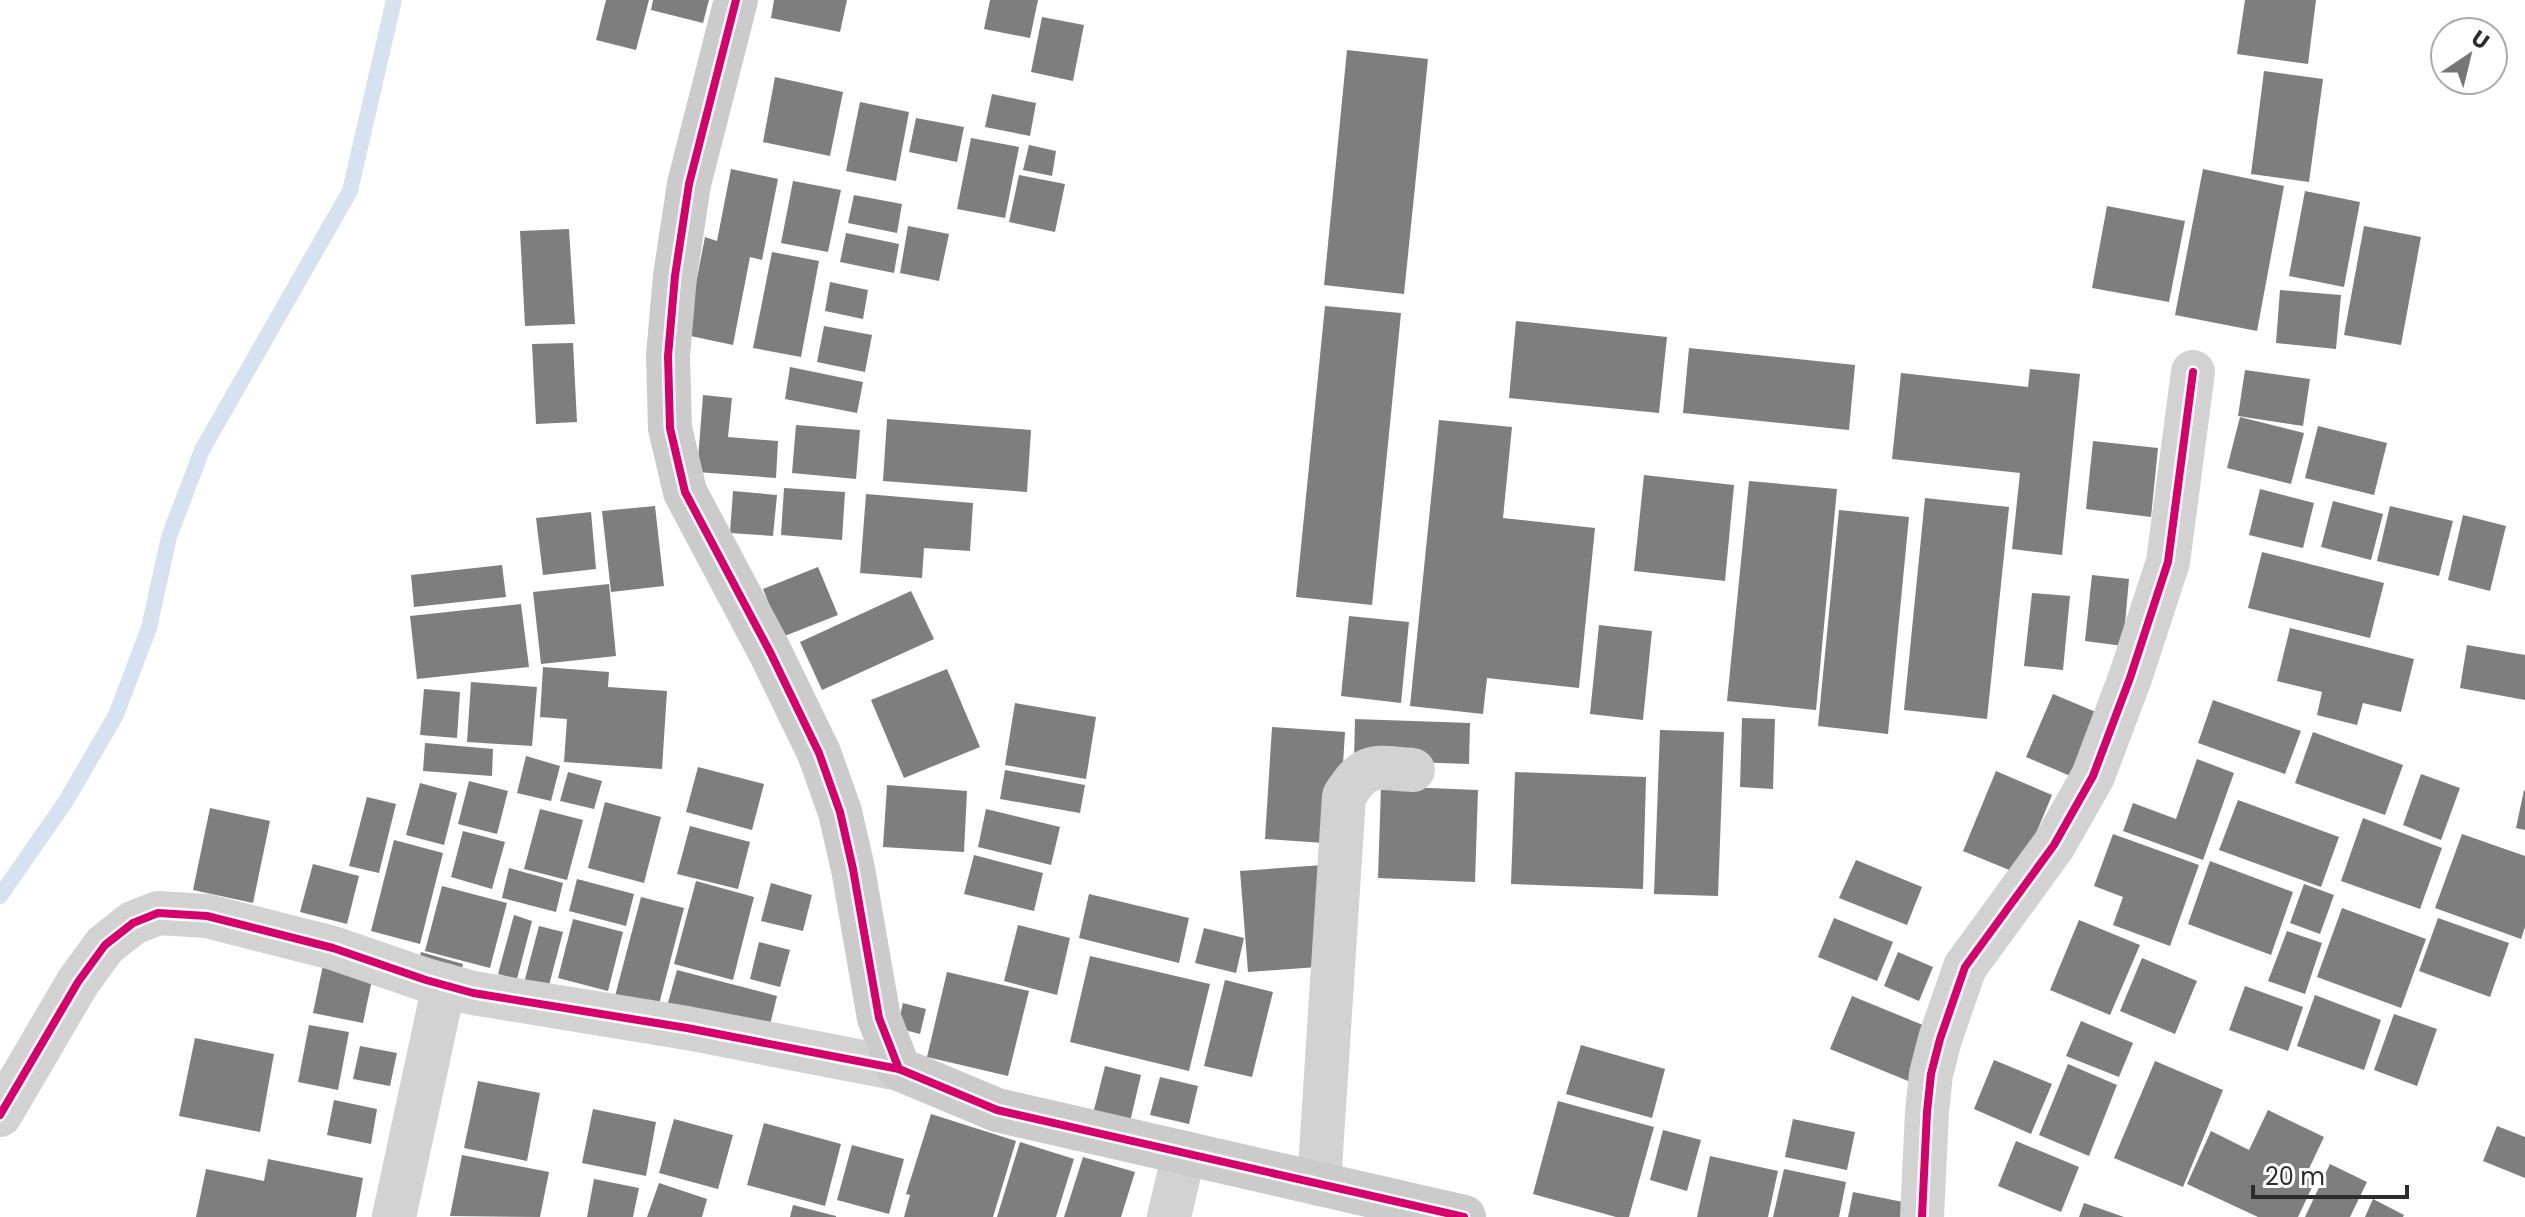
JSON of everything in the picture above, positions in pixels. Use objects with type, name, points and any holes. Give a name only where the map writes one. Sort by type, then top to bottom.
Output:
[{"type":"street","points":[[736,0],[689,184],[675,276],[668,356],[670,428],[685,492],[771,654],[819,753],[843,827],[879,1018],[899,1069]]},
{"type":"street","points":[[1922,1217],[1927,1112],[1931,1074],[1940,1039],[1965,967],[2074,813],[2098,762],[2130,678],[2168,562],[2193,372]]},
{"type":"street","points":[[1319,1184],[1344,796],[1357,775],[1372,767],[1413,770]]},
{"type":"street","points":[[0,1115],[78,982],[105,945],[133,923],[158,913],[207,916],[333,948],[473,993],[687,1028],[899,1069],[997,1110],[1464,1217]]},
{"type":"street","points":[[394,1217],[444,985]]},
{"type":"street","points":[[1169,1217],[1184,1153]]},
{"type":"building","points":[[606,0],[649,0],[636,50],[596,40]]},
{"type":"building","points":[[653,0],[709,0],[703,23],[651,10]]},
{"type":"building","points":[[774,0],[847,0],[840,32],[771,18]]},
{"type":"building","points":[[990,0],[1038,0],[1030,38],[984,29]]},
{"type":"building","points":[[2245,0],[2316,0],[2308,64],[2237,54]]},
{"type":"building","points":[[1042,17],[1084,25],[1073,81],[1031,72]]},
{"type":"building","points":[[1347,50],[1428,59],[1404,294],[1324,285]]},
{"type":"building","points":[[2264,71],[2323,79],[2309,182],[2251,174]]},
{"type":"building","points":[[775,77],[843,92],[830,156],[763,142]]},
{"type":"building","points":[[992,94],[1036,103],[1030,136],[985,127]]},
{"type":"building","points":[[860,102],[909,112],[896,181],[846,171]]},
{"type":"building","points":[[916,118],[964,127],[957,162],[909,152]]},
{"type":"building","points":[[971,138],[1019,147],[1005,218],[957,209]]},
{"type":"building","points":[[1029,145],[1056,151],[1052,176],[1023,170]]},
{"type":"building","points":[[731,169],[778,179],[762,260],[750,257],[733,345],[686,335],[705,237],[717,241]]},
{"type":"building","points":[[2203,169],[2284,186],[2257,331],[2175,315]]},
{"type":"building","points":[[1019,175],[1065,184],[1055,232],[1009,222]]},
{"type":"building","points":[[793,181],[841,190],[828,252],[781,243]]},
{"type":"building","points":[[2305,191],[2360,202],[2344,287],[2289,276]]},
{"type":"building","points":[[854,195],[902,204],[897,233],[848,223]]},
{"type":"building","points":[[2107,206],[2185,221],[2169,302],[2092,288]]},
{"type":"building","points":[[908,226],[949,234],[939,281],[900,273]]},
{"type":"building","points":[[2364,226],[2421,237],[2401,345],[2344,335]]},
{"type":"building","points":[[569,229],[575,324],[525,326],[520,231]]},
{"type":"building","points":[[846,233],[899,244],[894,273],[840,262]]},
{"type":"building","points":[[772,252],[819,261],[801,357],[753,348]]},
{"type":"building","points":[[830,282],[868,290],[863,319],[825,311]]},
{"type":"building","points":[[2280,290],[2341,295],[2336,349],[2276,343]]},
{"type":"building","points":[[1325,306],[1401,313],[1372,605],[1296,597]]},
{"type":"building","points":[[1516,321],[1667,337],[1659,413],[1509,398]]},
{"type":"building","points":[[824,326],[872,335],[865,372],[817,362]]},
{"type":"building","points":[[573,343],[577,422],[536,424],[532,344]]},
{"type":"building","points":[[1689,348],[1855,365],[1849,430],[1683,413]]},
{"type":"building","points":[[790,367],[863,382],[857,413],[785,399]]},
{"type":"building","points":[[2030,369],[2080,374],[2062,555],[2012,549],[2020,473],[1892,459],[1901,373],[2028,387]]},
{"type":"building","points":[[2245,370],[2310,379],[2303,426],[2238,416]]},
{"type":"building","points":[[703,395],[732,398],[728,437],[778,441],[776,478],[697,472]]},
{"type":"building","points":[[2240,417],[2304,433],[2291,484],[2227,468]]},
{"type":"building","points":[[887,419],[1031,430],[1027,492],[883,481]]},
{"type":"building","points":[[1439,420],[1512,427],[1503,518],[1595,528],[1579,688],[1487,678],[1483,714],[1410,706]]},
{"type":"building","points":[[796,425],[860,430],[856,479],[792,473]]},
{"type":"building","points":[[2318,426],[2387,443],[2374,495],[2305,478]]},
{"type":"building","points":[[2093,441],[2158,448],[2151,517],[2086,509]]},
{"type":"building","points":[[1644,475],[1734,485],[1725,581],[1634,571]]},
{"type":"building","points":[[1749,481],[1837,489],[1816,710],[1727,701]]},
{"type":"building","points":[[784,488],[845,492],[842,540],[781,535]]},
{"type":"building","points":[[2260,489],[2314,503],[2303,548],[2249,535]]},
{"type":"building","points":[[733,491],[777,495],[773,536],[730,533]]},
{"type":"building","points":[[866,494],[973,503],[970,551],[924,548],[922,578],[860,573]]},
{"type":"building","points":[[1925,498],[2009,507],[1987,719],[1904,710]]},
{"type":"building","points":[[2333,501],[2383,514],[2371,560],[2321,547]]},
{"type":"building","points":[[655,506],[664,586],[611,592],[602,511]]},
{"type":"building","points":[[2390,506],[2453,521],[2439,576],[2377,561]]},
{"type":"building","points":[[1839,510],[1909,517],[1888,734],[1818,726]]},
{"type":"building","points":[[591,512],[596,569],[543,575],[536,518]]},
{"type":"building","points":[[2463,515],[2506,526],[2490,591],[2448,580]]},
{"type":"building","points":[[2262,552],[2384,583],[2370,638],[2248,608]]},
{"type":"building","points":[[502,565],[506,597],[414,607],[411,575]]},
{"type":"building","points":[[818,567],[838,615],[782,637],[763,589]]},
{"type":"building","points":[[2092,575],[2129,579],[2123,646],[2085,641]]},
{"type":"building","points":[[609,584],[616,656],[541,664],[533,592]]},
{"type":"building","points":[[911,591],[934,639],[822,690],[800,642]]},
{"type":"building","points":[[2032,593],[2070,596],[2063,670],[2024,666]]},
{"type":"building","points":[[521,604],[529,667],[417,679],[410,616]]},
{"type":"building","points":[[1349,616],[1409,622],[1401,703],[1341,696]]},
{"type":"building","points":[[1599,625],[1652,631],[1643,720],[1590,714]]},
{"type":"building","points":[[2290,628],[2414,659],[2401,712],[2363,703],[2357,725],[2317,715],[2322,692],[2277,681]]},
{"type":"building","points":[[2467,645],[2525,655],[2525,700],[2460,688]]},
{"type":"building","points":[[543,667],[609,672],[608,687],[667,691],[662,769],[564,762],[567,719],[540,717]]},
{"type":"building","points":[[947,669],[980,747],[904,778],[871,700]]},
{"type":"building","points":[[471,682],[537,687],[532,746],[467,742]]},
{"type":"building","points":[[424,689],[460,692],[457,738],[420,735]]},
{"type":"building","points":[[2053,694],[2103,715],[2075,778],[2026,757]]},
{"type":"building","points":[[2213,700],[2301,731],[2285,774],[2198,743]]},
{"type":"building","points":[[1015,703],[1096,717],[1086,779],[1005,765]]},
{"type":"building","points":[[1742,718],[1775,719],[1773,789],[1740,787]]},
{"type":"building","points":[[1355,719],[1470,723],[1469,764],[1354,760]]},
{"type":"building","points":[[1272,727],[1345,732],[1338,844],[1265,839]]},
{"type":"building","points":[[1660,730],[1724,732],[1718,896],[1654,894]]},
{"type":"building","points":[[2313,732],[2403,765],[2385,815],[2295,783]]},
{"type":"building","points":[[425,743],[493,749],[492,776],[423,771]]},
{"type":"building","points":[[526,756],[560,766],[551,801],[517,793]]},
{"type":"building","points":[[2197,759],[2234,773],[2203,860],[2123,831],[2133,803],[2176,819]]},
{"type":"building","points":[[698,767],[764,784],[752,830],[686,812]]},
{"type":"building","points":[[1005,770],[1085,785],[1080,813],[1000,799]]},
{"type":"building","points":[[1996,771],[2052,795],[2019,874],[1963,851]]},
{"type":"building","points":[[568,772],[602,781],[594,809],[560,801]]},
{"type":"building","points":[[1515,772],[1646,777],[1643,889],[1511,884]]},
{"type":"building","points":[[2421,774],[2460,788],[2441,840],[2403,825]]},
{"type":"building","points":[[469,781],[508,791],[497,834],[458,824]]},
{"type":"building","points":[[420,783],[457,793],[444,845],[406,835]]},
{"type":"building","points":[[887,785],[967,791],[964,852],[883,847]]},
{"type":"building","points":[[1381,786],[1478,790],[1475,882],[1378,878]]},
{"type":"building","points":[[2525,791],[2525,830],[2516,828]]},
{"type":"building","points":[[367,797],[396,804],[379,873],[349,866]]},
{"type":"building","points":[[2238,800],[2339,837],[2321,887],[2219,850]]},
{"type":"building","points":[[605,802],[661,817],[644,883],[588,868]]},
{"type":"building","points":[[210,808],[270,821],[253,903],[193,890]]},
{"type":"building","points":[[540,809],[583,820],[567,880],[524,869]]},
{"type":"building","points":[[986,809],[1060,827],[1051,865],[978,847]]},
{"type":"building","points":[[2363,818],[2442,848],[2420,909],[2341,881]]},
{"type":"building","points":[[690,826],[750,842],[738,889],[677,874]]},
{"type":"building","points":[[463,831],[505,842],[492,889],[451,877]]},
{"type":"building","points":[[2113,834],[2199,865],[2170,946],[2113,925],[2123,897],[2094,886]]},
{"type":"building","points":[[2462,834],[2525,856],[2525,927],[2521,939],[2435,908]]},
{"type":"building","points":[[394,840],[443,853],[420,944],[371,931]]},
{"type":"building","points":[[974,855],[1043,873],[1034,911],[964,894]]},
{"type":"building","points":[[1856,860],[1922,887],[1907,925],[1839,898]]},
{"type":"building","points":[[2210,861],[2293,892],[2271,955],[2188,924]]},
{"type":"building","points":[[313,864],[359,876],[347,924],[300,912]]},
{"type":"building","points":[[1323,865],[1331,966],[1248,972],[1240,871]]},
{"type":"building","points":[[509,868],[563,883],[556,912],[502,898]]},
{"type":"building","points":[[577,879],[634,894],[626,926],[569,911]]},
{"type":"building","points":[[696,881],[754,897],[733,980],[674,964]]},
{"type":"building","points":[[771,883],[812,895],[803,931],[761,921]]},
{"type":"building","points":[[2304,884],[2334,895],[2320,934],[2290,923]]},
{"type":"building","points":[[442,886],[507,903],[490,968],[425,951]]},
{"type":"building","points":[[1089,894],[1189,918],[1179,963],[1079,938]]},
{"type":"building","points":[[641,897],[684,908],[657,1012],[614,1000]]},
{"type":"building","points":[[2342,908],[2426,939],[2401,1008],[2317,977]]},
{"type":"building","points":[[514,915],[532,921],[517,979],[498,974]]},
{"type":"building","points":[[1834,918],[1893,942],[1877,981],[1818,957]]},
{"type":"building","points":[[2438,918],[2509,943],[2490,997],[2419,971]]},
{"type":"building","points":[[573,919],[623,932],[608,991],[558,978]]},
{"type":"building","points":[[2079,920],[2140,945],[2110,1015],[2050,990]]},
{"type":"building","points":[[1018,925],[1070,938],[1057,995],[1004,981]]},
{"type":"building","points":[[539,926],[563,932],[548,989],[524,983]]},
{"type":"building","points":[[1204,928],[1244,938],[1236,973],[1195,963]]},
{"type":"building","points":[[2287,931],[2322,943],[2305,994],[2268,981]]},
{"type":"building","points":[[759,942],[790,950],[780,987],[750,979]]},
{"type":"building","points":[[421,952],[463,964],[458,984],[416,972]]},
{"type":"building","points":[[1898,952],[1933,967],[1919,1001],[1884,986]]},
{"type":"building","points":[[1090,956],[1210,984],[1189,1071],[1070,1042]]},
{"type":"building","points":[[2142,958],[2197,981],[2175,1034],[2120,1011]]},
{"type":"building","points":[[323,965],[373,975],[363,1023],[313,1013]]},
{"type":"building","points":[[677,970],[777,996],[767,1037],[666,1010]]},
{"type":"building","points":[[947,972],[1029,991],[1008,1076],[927,1057]]},
{"type":"building","points":[[1225,980],[1273,992],[1252,1077],[1204,1066]]},
{"type":"building","points":[[2245,986],[2303,1007],[2288,1051],[2229,1030]]},
{"type":"building","points":[[2315,995],[2381,1020],[2364,1070],[2297,1046]]},
{"type":"building","points":[[1852,996],[1935,1030],[1913,1083],[1830,1049]]},
{"type":"building","points":[[903,1003],[926,1009],[920,1034],[897,1028]]},
{"type":"building","points":[[2394,1014],[2437,1029],[2417,1086],[2374,1070]]},
{"type":"building","points":[[2081,1021],[2133,1043],[2119,1077],[2066,1056]]},
{"type":"building","points":[[309,1025],[349,1032],[338,1090],[298,1082]]},
{"type":"building","points":[[195,1038],[274,1054],[260,1132],[179,1116]]},
{"type":"building","points":[[1581,1045],[1665,1069],[1652,1118],[1566,1094]]},
{"type":"building","points":[[360,1046],[397,1053],[390,1086],[353,1079]]},
{"type":"building","points":[[1994,1060],[2052,1084],[2031,1134],[1974,1109]]},
{"type":"building","points":[[2155,1061],[2223,1090],[2183,1187],[2114,1158]]},
{"type":"building","points":[[2068,1064],[2117,1085],[2089,1156],[2039,1135]]},
{"type":"building","points":[[1105,1066],[1141,1075],[1130,1122],[1093,1114]]},
{"type":"building","points":[[1160,1077],[1198,1086],[1189,1124],[1150,1115]]},
{"type":"building","points":[[478,1081],[540,1093],[527,1161],[464,1148]]},
{"type":"building","points":[[334,1100],[377,1109],[371,1144],[327,1135]]},
{"type":"building","points":[[1558,1101],[1654,1127],[1629,1217],[1616,1217],[1533,1194]]},
{"type":"building","points":[[593,1109],[656,1122],[646,1176],[582,1163]]},
{"type":"building","points":[[2268,1110],[2324,1137],[2305,1177],[2315,1181],[2298,1217],[2258,1217],[2187,1184],[2211,1131],[2249,1150]]},
{"type":"building","points":[[931,1114],[1016,1141],[993,1217],[904,1217],[910,1195],[906,1194]]},
{"type":"building","points":[[674,1119],[733,1135],[718,1189],[659,1173]]},
{"type":"building","points":[[1793,1119],[1855,1132],[1847,1170],[1785,1157]]},
{"type":"building","points":[[764,1123],[841,1144],[825,1206],[747,1185]]},
{"type":"building","points":[[2497,1126],[2525,1137],[2525,1178],[2483,1161]]},
{"type":"building","points":[[1663,1130],[1701,1140],[1687,1191],[1650,1180]]},
{"type":"building","points":[[2016,1141],[2079,1167],[2061,1212],[1998,1186]]},
{"type":"building","points":[[1020,1142],[1074,1159],[1056,1217],[997,1217]]},
{"type":"building","points":[[852,1145],[904,1159],[889,1214],[837,1200]]},
{"type":"building","points":[[462,1155],[549,1172],[540,1217],[450,1216]]},
{"type":"building","points":[[1710,1156],[1778,1171],[1768,1217],[1697,1217]]},
{"type":"building","points":[[1083,1157],[1135,1172],[1121,1217],[1064,1217]]},
{"type":"building","points":[[268,1159],[363,1178],[356,1217],[196,1217],[206,1169],[264,1181]]},
{"type":"building","points":[[2330,1164],[2367,1182],[2350,1217],[2305,1217]]},
{"type":"building","points":[[1784,1169],[1846,1182],[1839,1217],[1773,1217]]},
{"type":"building","points":[[594,1179],[639,1188],[633,1217],[587,1217]]},
{"type":"building","points":[[659,1183],[707,1199],[702,1217],[647,1217]]},
{"type":"building","points":[[1853,1192],[1903,1202],[1900,1217],[1848,1217]]},
{"type":"building","points":[[2373,1199],[2404,1215],[2403,1217],[2365,1217]]},
{"type":"building","points":[[2084,1203],[2124,1217],[2079,1217]]},
{"type":"building","points":[[793,1205],[836,1216],[836,1217],[790,1217]]},
{"type":"waterway","points":[[0,896],[66,801],[116,715],[149,628],[169,537],[202,450],[350,191],[394,0]]},
{"type":"cycle path","points":[[736,0],[689,184],[675,276],[668,356],[670,428],[685,492],[771,654],[819,753],[840,812],[853,869],[879,1018],[899,1069],[997,1110],[1464,1217]]},
{"type":"cycle path","points":[[1922,1217],[1927,1112],[1931,1074],[1940,1039],[1965,967],[2054,845],[2093,776],[2130,678],[2168,562],[2193,372]]},
{"type":"cycle path","points":[[0,1115],[78,982],[105,945],[133,923],[158,913],[207,916],[333,948],[473,993],[687,1028],[899,1069]]}]
